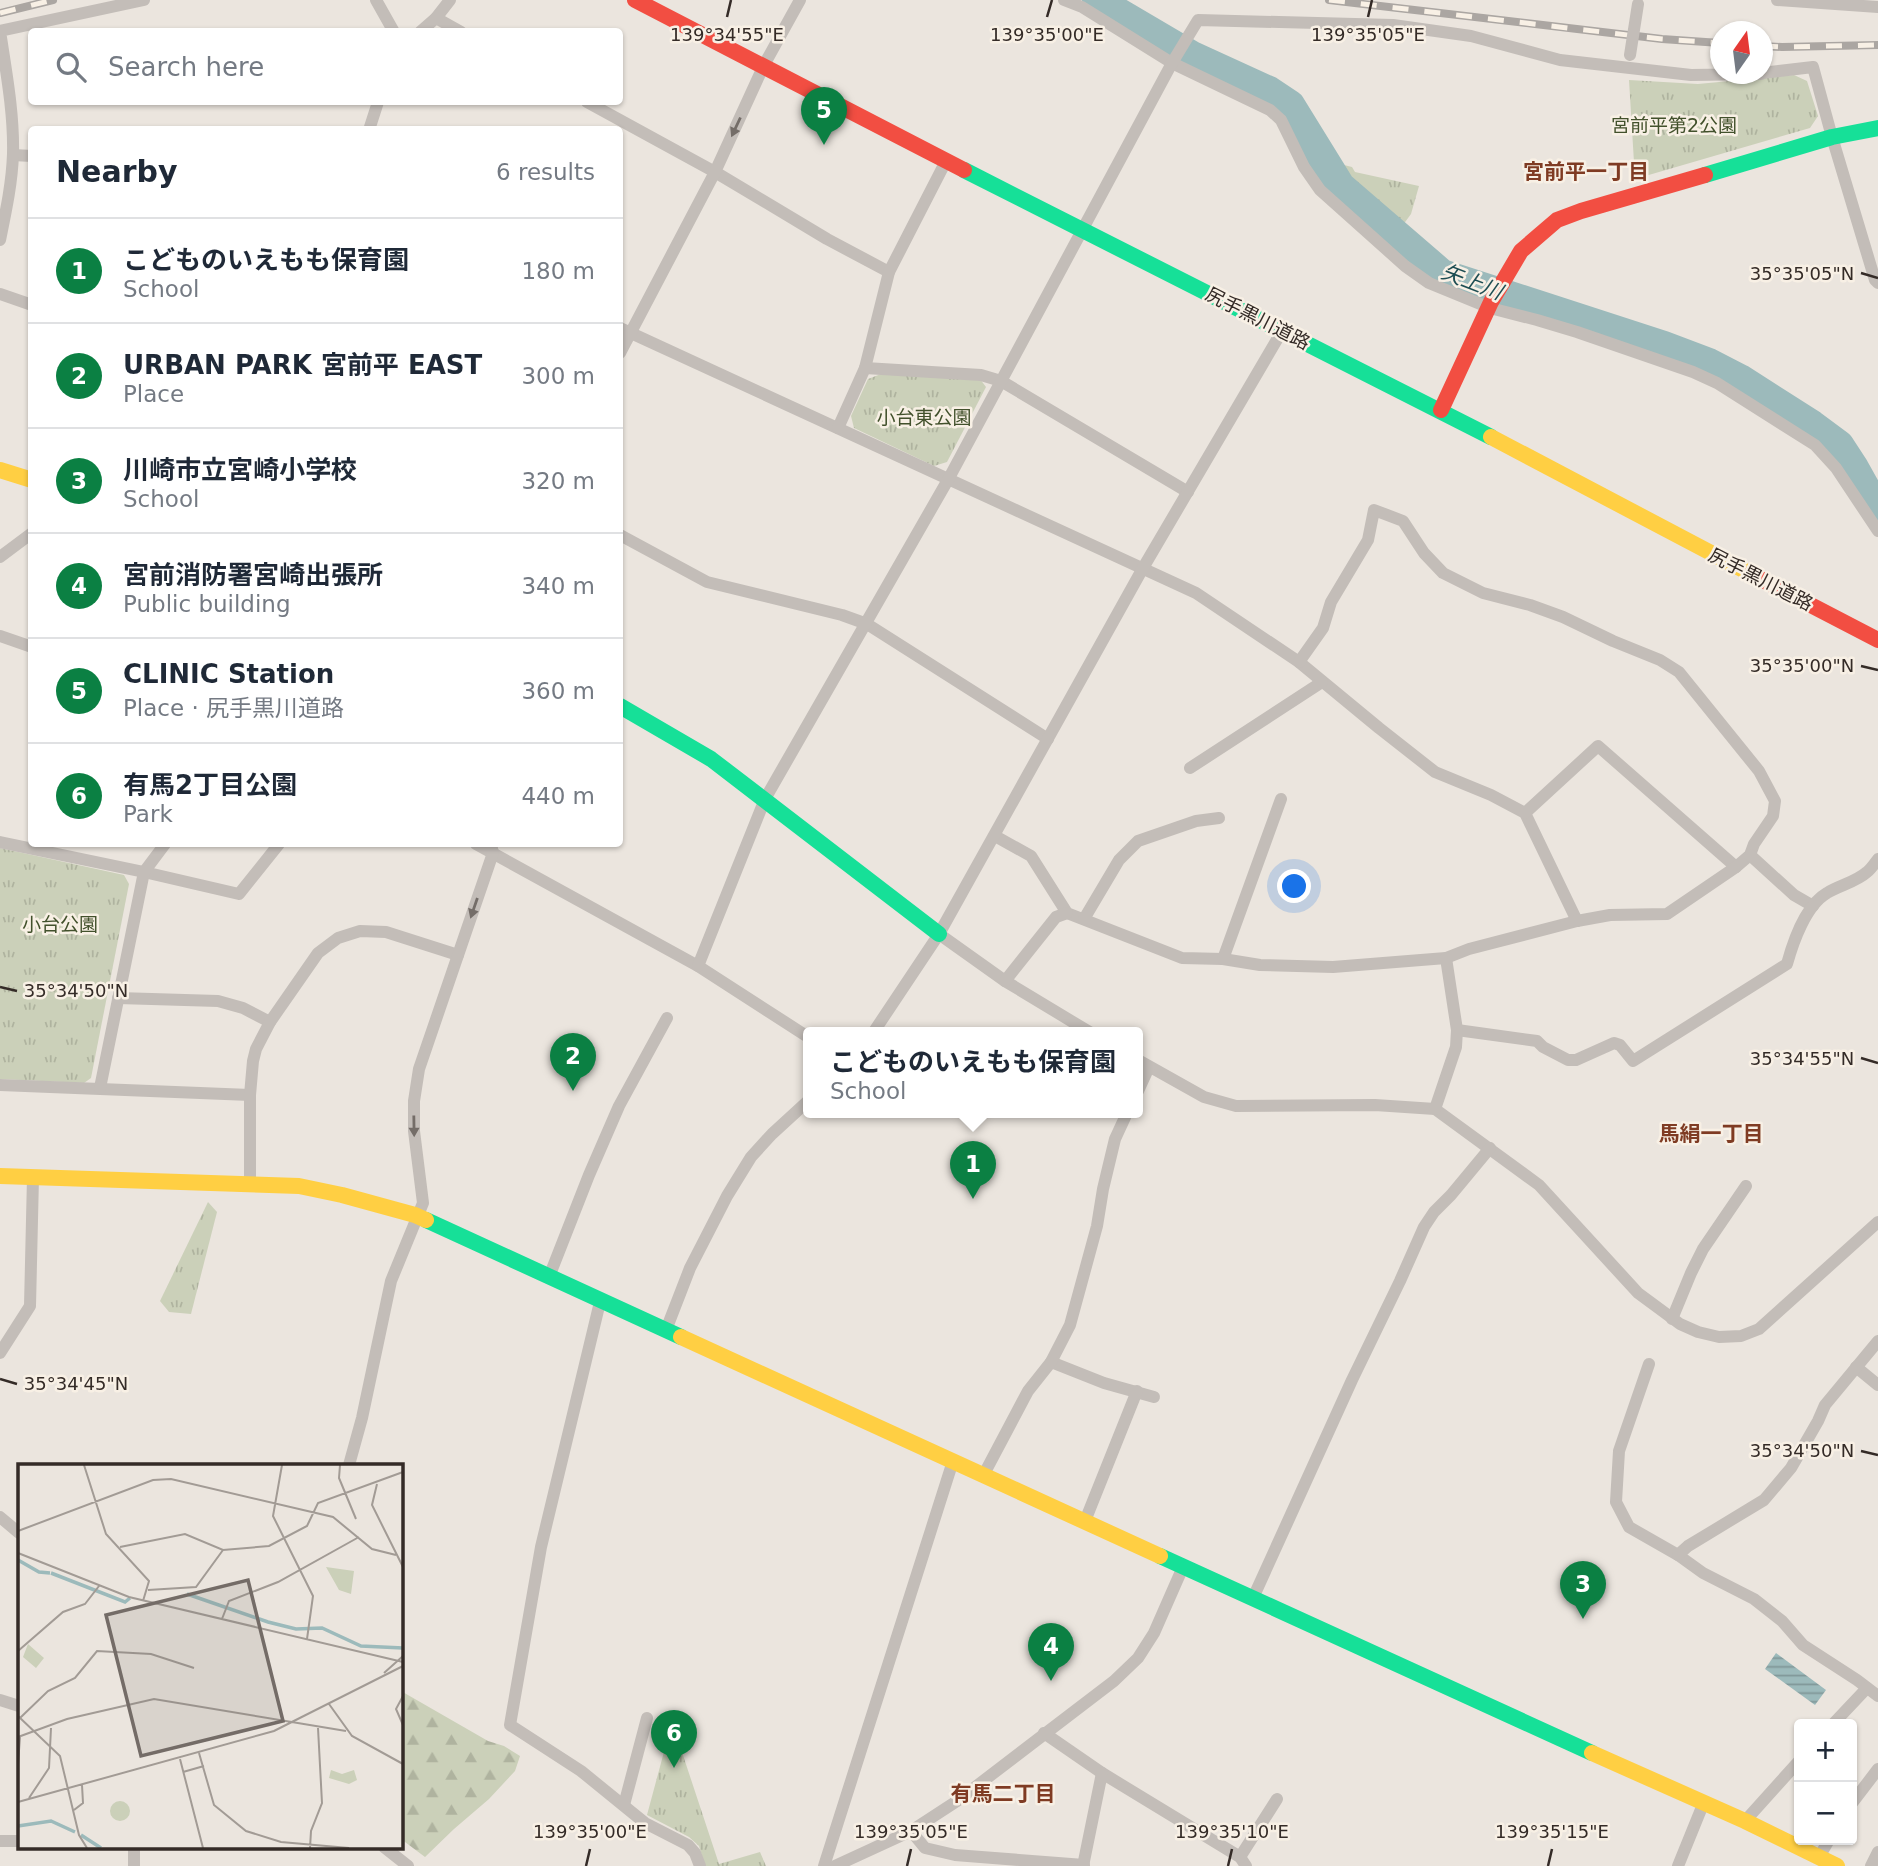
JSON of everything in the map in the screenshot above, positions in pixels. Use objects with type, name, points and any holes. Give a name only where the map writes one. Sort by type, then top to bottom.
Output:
[{"type":"street","points":[[0,240],[9,198],[13,155],[12,119],[0,30],[144,0]]},
{"type":"street","points":[[376,0],[392,28]]},
{"type":"street","points":[[425,28],[450,0]]},
{"type":"street","name":"尻手黒川道路","points":[[635,0],[946,161],[1441,410],[1878,640]]},
{"type":"street","points":[[800,0],[764,65],[715,172],[624,330],[1196,593],[1299,662],[1435,772],[1491,795],[1525,813],[1577,921]]},
{"type":"street","points":[[1064,0],[1082,7],[1270,110],[1281,120],[1304,167],[1320,190],[1371,238],[1429,283],[1693,372],[1717,383],[1815,445],[1836,468],[1878,531]]},
{"type":"street","points":[[1777,0],[1878,7]]},
{"type":"street","points":[[1629,62],[1638,2]]},
{"type":"street","points":[[436,18],[454,28]]},
{"type":"street","points":[[698,966],[765,799],[867,624],[1002,381],[1174,59],[1198,20],[1393,25],[1471,36],[1560,60],[1629,62],[1691,75],[1710,74]]},
{"type":"street","points":[[1773,71],[1813,66],[1832,137],[1878,283]]},
{"type":"street","points":[[370,126],[378,105]]},
{"type":"street","points":[[592,105],[889,272]]},
{"type":"street","points":[[1441,410],[1501,285],[1521,251],[1557,220],[1832,137],[1878,128]]},
{"type":"street","points":[[13,155],[28,156]]},
{"type":"street","points":[[838,428],[865,368],[889,272],[946,161]]},
{"type":"street","points":[[0,294],[28,304]]},
{"type":"street","points":[[877,1027],[939,934],[1143,568],[1282,331]]},
{"type":"street","points":[[865,368],[981,375],[1002,381],[1188,492]]},
{"type":"street","points":[[0,470],[28,479]]},
{"type":"street","points":[[995,836],[1031,856],[1067,913],[1182,958],[1223,959],[1260,965],[1333,967],[1446,958],[1469,949],[1577,921],[1610,915],[1667,914],[1750,855],[1754,844],[1773,816],[1775,801],[1759,771],[1679,672],[1660,660],[1563,618],[1530,605],[1483,593],[1443,573],[1424,554],[1402,522],[1374,510],[1367,540],[1331,602],[1323,628],[1299,662]]},
{"type":"street","points":[[0,557],[28,536]]},
{"type":"street","points":[[623,538],[707,582],[842,615],[867,624],[1048,739]]},
{"type":"street","points":[[0,636],[28,646]]},
{"type":"street","points":[[1190,768],[1322,682]]},
{"type":"street","points":[[623,708],[711,760],[1004,982],[1081,1027]]},
{"type":"street","points":[[1525,813],[1598,746],[1736,867]]},
{"type":"street","points":[[1223,959],[1281,799]]},
{"type":"street","points":[[1084,919],[1119,860],[1138,841],[1196,821],[1219,818]]},
{"type":"street","points":[[0,842],[239,894],[277,847]]},
{"type":"street","points":[[100,1088],[144,872],[163,847]]},
{"type":"street","points":[[349,1464],[362,1418],[391,1282],[423,1203],[414,1130],[414,1101],[419,1069],[492,848],[698,966],[803,1034]]},
{"type":"street","points":[[1750,855],[1794,895],[1813,906]]},
{"type":"street","points":[[1457,1030],[1537,1041],[1568,1060],[1576,1060],[1614,1043],[1620,1045],[1633,1061],[1787,964],[1793,942],[1813,906],[1826,893],[1867,872],[1878,859]]},
{"type":"street","points":[[1004,982],[1056,917],[1067,913]]},
{"type":"street","points":[[250,1184],[250,1095],[256,1049],[270,1022],[318,953],[338,938],[360,931],[386,932],[458,955]]},
{"type":"street","points":[[1435,1109],[1456,1047],[1457,1030],[1446,958]]},
{"type":"street","points":[[118,998],[218,1001],[243,1008],[270,1022]]},
{"type":"street","points":[[549,1277],[619,1105],[667,1018]]},
{"type":"street","points":[[1143,1063],[1204,1097],[1236,1106],[1375,1105],[1435,1109],[1539,1185],[1638,1293],[1672,1319],[1698,1332],[1719,1337],[1741,1336],[1759,1329],[1878,1222]]},
{"type":"street","points":[[0,1085],[250,1095]]},
{"type":"street","points":[[666,1330],[690,1268],[727,1196],[751,1157],[803,1106]]},
{"type":"street","points":[[983,1475],[1028,1391],[1051,1362],[1070,1325],[1097,1226],[1115,1139],[1125,1118]]},
{"type":"street","points":[[1253,1598],[1424,1227],[1490,1147]]},
{"type":"street","points":[[0,1176],[250,1184],[313,1189],[417,1216],[1440,1685],[1704,1802],[1837,1866]]},
{"type":"street","points":[[0,1353],[30,1306],[33,1177]]},
{"type":"street","points":[[1672,1319],[1703,1249],[1746,1186]]},
{"type":"street","points":[[600,1301],[541,1547],[510,1725],[581,1771],[646,1823],[688,1845],[695,1853],[700,1866]]},
{"type":"street","points":[[1678,1555],[1688,1546],[1764,1500],[1791,1468],[1825,1405],[1878,1341]]},
{"type":"street","points":[[1051,1362],[1104,1383],[1154,1397]]},
{"type":"street","points":[[1649,1364],[1619,1451],[1616,1502],[1629,1527],[1703,1573],[1754,1599],[1782,1621],[1803,1645],[1878,1696]]},
{"type":"street","points":[[1856,1367],[1878,1385]]},
{"type":"street","points":[[1085,1521],[1137,1391]]},
{"type":"street","points":[[824,1866],[953,1461]]},
{"type":"street","points":[[0,1517],[18,1532]]},
{"type":"street","points":[[835,1866],[911,1831],[957,1801],[1114,1681],[1138,1658],[1154,1633],[1183,1567]]},
{"type":"street","points":[[1838,1719],[1867,1688]]},
{"type":"street","points":[[0,1700],[18,1706]]},
{"type":"street","points":[[624,1805],[648,1718]]},
{"type":"street","points":[[1044,1733],[1102,1773],[1243,1861],[1277,1799]]},
{"type":"street","points":[[1745,1821],[1794,1767]]},
{"type":"street","points":[[1857,1796],[1878,1769]]},
{"type":"street","points":[[911,1831],[925,1848],[955,1855],[1083,1865],[1102,1773]]},
{"type":"street","points":[[1678,1866],[1704,1802]]},
{"type":"street","points":[[0,1841],[18,1841]]},
{"type":"street","points":[[1819,1857],[1826,1845]]},
{"type":"street","points":[[134,1848],[134,1866]]},
{"type":"street","points":[[385,1848],[408,1866]]},
{"type":"street","points":[[1871,1866],[1878,1852]]},
{"type":"green space","name":"宮前平第2公園","points":[[1794,75],[1807,81],[1818,116],[1810,128],[1635,179],[1629,80],[1773,84],[1773,77]]},
{"type":"green space","points":[[1332,162],[1352,167],[1355,172],[1419,186],[1411,214],[1400,229],[1342,184]]},
{"type":"green space","name":"小台東公園","points":[[881,374],[980,379],[986,387],[947,462],[934,466],[854,428],[851,416],[868,379]]},
{"type":"green space","name":"小台公園","points":[[0,848],[124,875],[129,884],[91,1078],[84,1083],[0,1079]]},
{"type":"green space","points":[[208,1202],[217,1212],[191,1314],[169,1312],[160,1301]]},
{"type":"green space","points":[[402,1692],[488,1741],[504,1746],[520,1756],[515,1771],[489,1799],[425,1857],[402,1840]]},
{"type":"green space","points":[[672,1722],[719,1864],[760,1852],[766,1866],[705,1866],[699,1846],[689,1837],[647,1815]]},
{"type":"water","points":[[1776,1653],[1826,1690],[1815,1705],[1765,1669]]},
{"type":"waterway","name":"矢上川","points":[[1097,0],[1192,56],[1269,91],[1290,105],[1340,186],[1442,274],[1664,346],[1709,363],[1740,379],[1839,445],[1878,511]]},
{"type":"railway","points":[[0,13],[53,0]]},
{"type":"railway","points":[[1329,0],[1710,42]]},
{"type":"railway","points":[[1773,47],[1878,45]]},
{"type":"traffic: fast","points":[[1705,175],[1832,137],[1878,128]]},
{"type":"traffic: fast","points":[[964,170],[1491,437]]},
{"type":"traffic: fast","points":[[623,708],[711,759],[939,934]]},
{"type":"traffic: fast","points":[[426,1220],[681,1337]]},
{"type":"traffic: fast","points":[[1160,1556],[1592,1753]]},
{"type":"traffic: slow","points":[[1491,437],[1751,574]]},
{"type":"traffic: slow","points":[[0,470],[28,479]]},
{"type":"traffic: slow","points":[[0,1176],[299,1186],[342,1195],[426,1220]]},
{"type":"traffic: slow","points":[[681,1337],[1160,1556]]},
{"type":"traffic: slow","points":[[1592,1753],[1745,1821],[1837,1866]]},
{"type":"traffic: jam","points":[[635,0],[964,170]]},
{"type":"traffic: jam","points":[[1441,410],[1491,302],[1521,251],[1557,220],[1705,175]]},
{"type":"traffic: jam","points":[[1751,574],[1878,640]]},
{"type":"place","name":"CLINIC Station","points":[[824,145]]},
{"type":"place","name":"URBAN PARK 宮前平 EAST","points":[[573,1091]]},
{"type":"place","name":"こどものいえもも保育園","points":[[973,1199]]},
{"type":"place","name":"川崎市立宮崎小学校","points":[[1583,1619]]},
{"type":"place","name":"宮前消防署宮崎出張所","points":[[1051,1681]]},
{"type":"place","name":"有馬2丁目公園","points":[[674,1768]]},
{"type":"district","name":"宮前平一丁目","points":[[1586,172]]},
{"type":"district","name":"馬絹一丁目","points":[[1711,1134]]},
{"type":"district","name":"有馬二丁目","points":[[1003,1794]]}]
